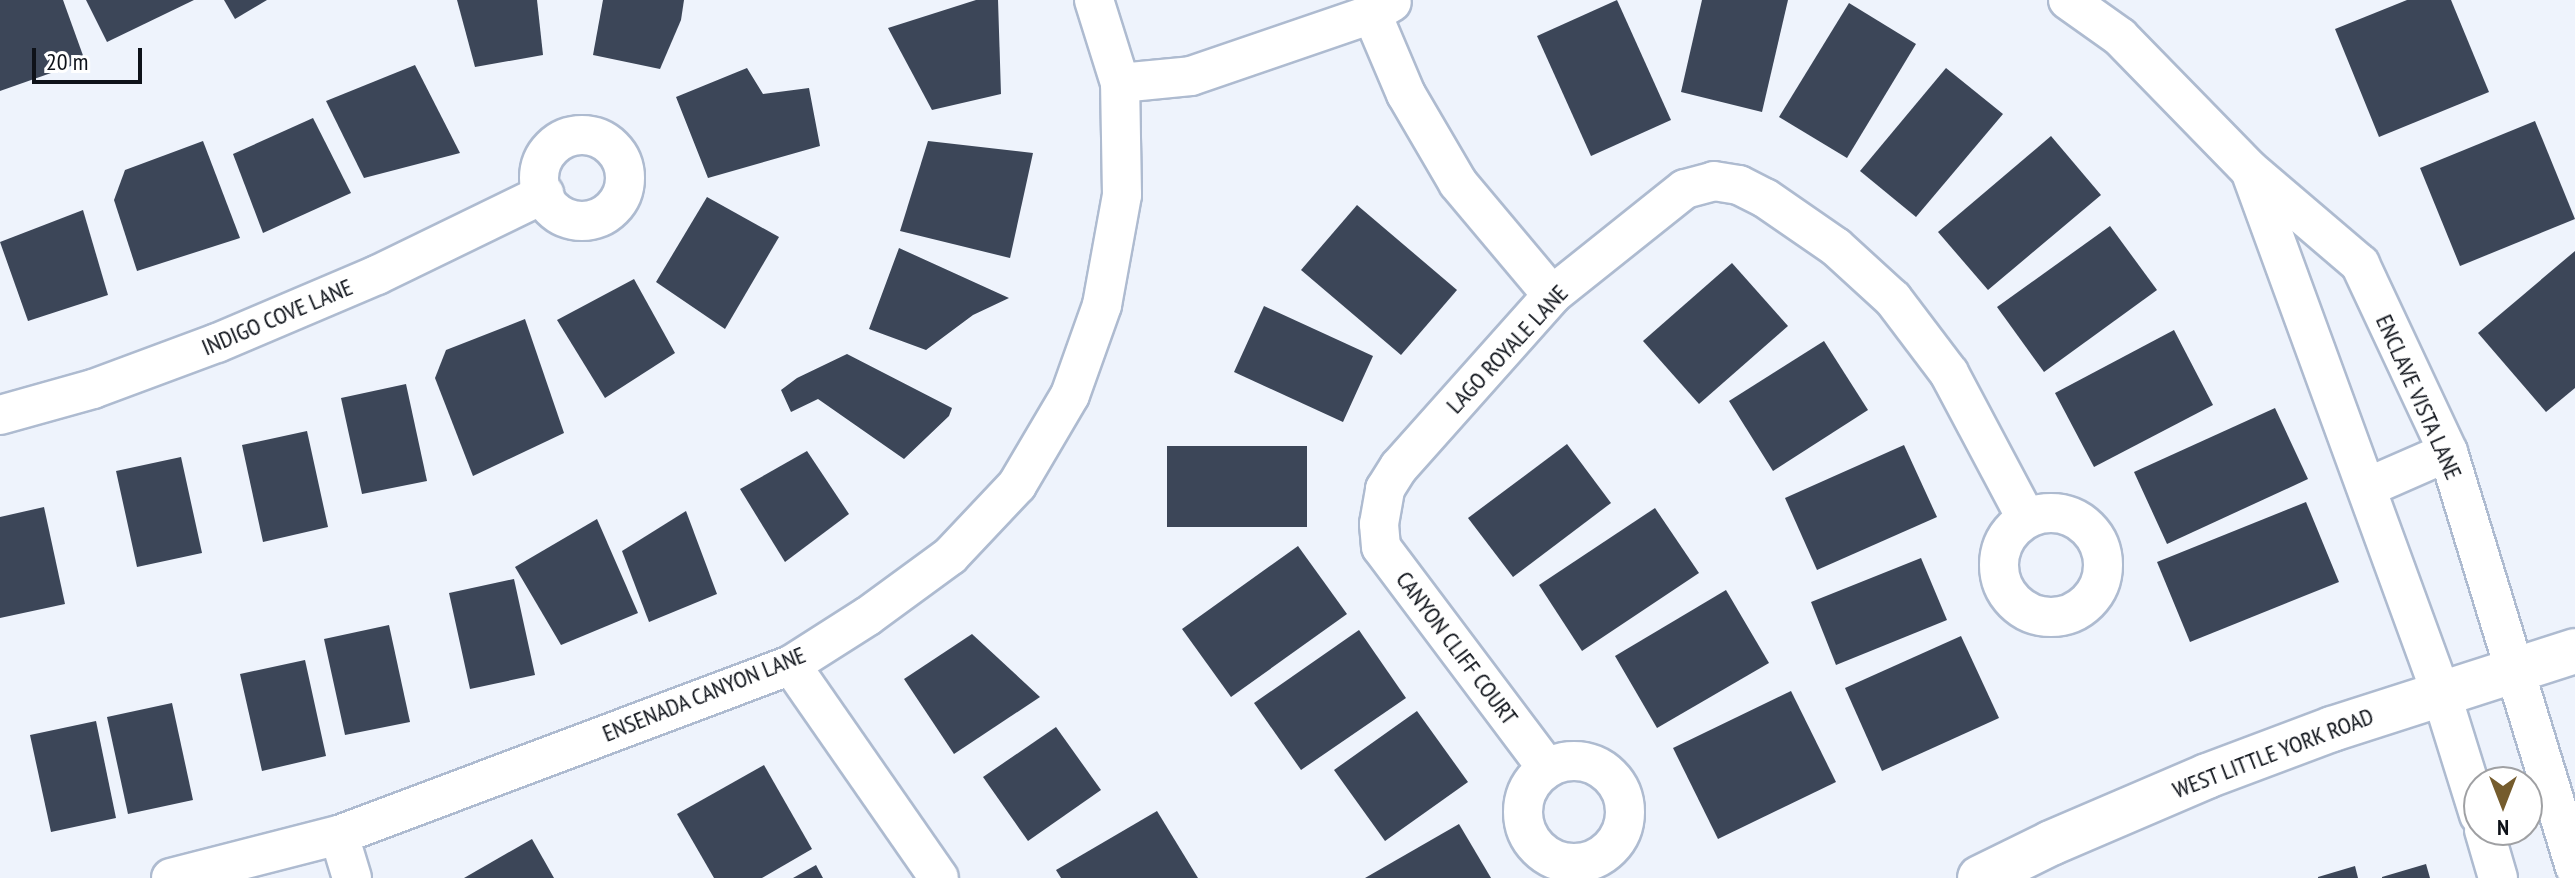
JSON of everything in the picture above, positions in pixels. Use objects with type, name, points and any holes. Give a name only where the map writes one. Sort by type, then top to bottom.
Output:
[{"type":"main road","name":"WEST LITTLE YORK ROAD","points":[[1980,878],[2051,843],[2207,776],[2441,693],[2575,651]]},
{"type":"street","name":"ENSENADA CANYON LANE","points":[[171,878],[339,835],[791,665],[868,616],[950,556],[1017,485],[1070,395],[1102,305],[1122,195],[1120,83],[1094,0]]},
{"type":"street","name":"ENCLAVE VISTA LANE","points":[[2068,0],[2120,37],[2250,170],[2360,264],[2448,452],[2512,670],[2575,868]]},
{"type":"street","points":[[1120,83],[1191,76],[1383,7],[1406,94],[1458,183],[1552,295]]},
{"type":"street","name":"ENCLAVE VISTA LANE","points":[[2250,170],[2368,487],[2464,766]]},
{"type":"street","name":"LAGO ROYALE LANE","points":[[1379,524],[1385,489],[1399,467],[1552,295],[1685,189],[1714,181],[1739,185],[1765,198],[1836,247],[1893,299],[1949,373],[2026,518]]},
{"type":"street","name":"INDIGO COVE LANE","points":[[0,415],[93,389],[217,343],[377,275],[544,194]]},
{"type":"street","points":[[2368,487],[2448,452]]},
{"type":"street","name":"CANYON CLIFF COURT","points":[[1379,524],[1381,547],[1547,768]]},
{"type":"street","points":[[791,665],[939,878]]},
{"type":"street","points":[[339,835],[352,878]]},
{"type":"street","points":[[2489,846],[2498,878]]},
{"type":"building","points":[[0,0],[63,0],[85,61],[0,91]]},
{"type":"building","points":[[86,0],[194,0],[107,42]]},
{"type":"building","points":[[224,0],[267,0],[235,19]]},
{"type":"building","points":[[457,0],[537,0],[543,55],[475,67]]},
{"type":"building","points":[[603,0],[684,0],[681,20],[660,69],[593,55]]},
{"type":"building","points":[[976,0],[998,0],[1001,94],[932,110],[888,28]]},
{"type":"building","points":[[1617,0],[1671,120],[1591,156],[1537,36]]},
{"type":"building","points":[[1702,0],[1788,0],[1762,112],[1681,92]]},
{"type":"building","points":[[2407,0],[2451,0],[2489,92],[2379,137],[2335,29]]},
{"type":"building","points":[[1849,3],[1916,44],[1847,158],[1779,117]]},
{"type":"building","points":[[415,65],[460,153],[364,178],[326,101]]},
{"type":"building","points":[[747,68],[763,94],[809,88],[820,146],[708,178],[676,97]]},
{"type":"building","points":[[1946,68],[2003,114],[1916,217],[1860,171]]},
{"type":"building","points":[[313,118],[351,193],[263,233],[233,154]]},
{"type":"building","points":[[2535,121],[2575,219],[2460,266],[2420,168]]},
{"type":"building","points":[[2051,136],[2101,195],[1988,290],[1938,232]]},
{"type":"building","points":[[203,141],[240,238],[137,271],[114,200],[125,170]]},
{"type":"building","points":[[928,141],[1033,153],[1010,258],[900,231]]},
{"type":"building","points":[[707,197],[779,237],[725,329],[656,282]]},
{"type":"building","points":[[1357,205],[1457,290],[1401,355],[1301,270]]},
{"type":"building","points":[[83,210],[108,295],[28,321],[0,242]]},
{"type":"building","points":[[2110,226],[2157,290],[2044,372],[1997,307]]},
{"type":"building","points":[[899,248],[1009,298],[973,315],[926,350],[869,329]]},
{"type":"building","points":[[2575,251],[2575,388],[2546,412],[2478,333]]},
{"type":"building","points":[[1732,263],[1788,326],[1699,404],[1643,341]]},
{"type":"building","points":[[634,279],[675,353],[605,398],[557,320]]},
{"type":"building","points":[[1264,306],[1373,356],[1343,422],[1234,372]]},
{"type":"building","points":[[525,319],[564,433],[473,476],[435,378],[446,350]]},
{"type":"building","points":[[2174,330],[2213,405],[2094,467],[2055,393]]},
{"type":"building","points":[[1824,341],[1868,410],[1773,471],[1729,401]]},
{"type":"building","points":[[847,354],[952,408],[949,416],[904,459],[818,399],[791,412],[781,390],[797,378]]},
{"type":"building","points":[[406,384],[427,481],[362,494],[341,398]]},
{"type":"building","points":[[2275,408],[2308,479],[2167,544],[2134,472]]},
{"type":"building","points":[[307,431],[328,527],[263,542],[242,445]]},
{"type":"building","points":[[1567,444],[1611,503],[1513,577],[1468,518]]},
{"type":"building","points":[[1904,445],[1937,517],[1817,570],[1785,498]]},
{"type":"building","points":[[1167,446],[1307,446],[1307,527],[1167,527]]},
{"type":"building","points":[[807,451],[849,514],[785,562],[740,489]]},
{"type":"building","points":[[181,457],[202,553],[137,567],[116,471]]},
{"type":"building","points":[[2306,502],[2339,582],[2190,642],[2157,562]]},
{"type":"building","points":[[44,507],[65,604],[0,618],[0,517]]},
{"type":"building","points":[[1655,508],[1699,573],[1582,651],[1539,585]]},
{"type":"building","points":[[686,511],[717,594],[649,622],[622,551]]},
{"type":"building","points":[[597,519],[638,613],[561,645],[515,567]]},
{"type":"building","points":[[1298,546],[1347,614],[1231,697],[1182,629]]},
{"type":"building","points":[[1921,558],[1947,620],[1836,665],[1811,602]]},
{"type":"building","points":[[514,579],[535,675],[470,689],[449,593]]},
{"type":"building","points":[[1726,590],[1769,663],[1657,728],[1615,656]]},
{"type":"building","points":[[389,625],[410,722],[345,735],[324,639]]},
{"type":"building","points":[[1359,630],[1406,698],[1301,770],[1254,703]]},
{"type":"building","points":[[972,634],[1040,697],[954,754],[904,679]]},
{"type":"building","points":[[1961,636],[1999,718],[1882,771],[1845,688]]},
{"type":"building","points":[[305,660],[326,756],[262,771],[240,674]]},
{"type":"building","points":[[1791,691],[1836,782],[1718,839],[1673,748]]},
{"type":"building","points":[[172,703],[193,800],[128,814],[107,717]]},
{"type":"building","points":[[1417,711],[1468,782],[1385,841],[1334,770]]},
{"type":"building","points":[[96,721],[116,818],[51,832],[30,735]]},
{"type":"building","points":[[1056,727],[1101,790],[1028,841],[983,777]]},
{"type":"building","points":[[764,765],[812,849],[762,878],[714,878],[677,814]]},
{"type":"building","points":[[1157,811],[1198,878],[1061,878],[1056,870]]},
{"type":"building","points":[[1459,824],[1491,878],[1365,878]]},
{"type":"building","points":[[532,839],[554,878],[464,878]]},
{"type":"building","points":[[2426,864],[2430,878],[2382,878],[2382,877]]},
{"type":"building","points":[[816,865],[823,878],[793,878]]},
{"type":"building","points":[[2355,866],[2358,878],[2318,878],[2318,877]]}]
